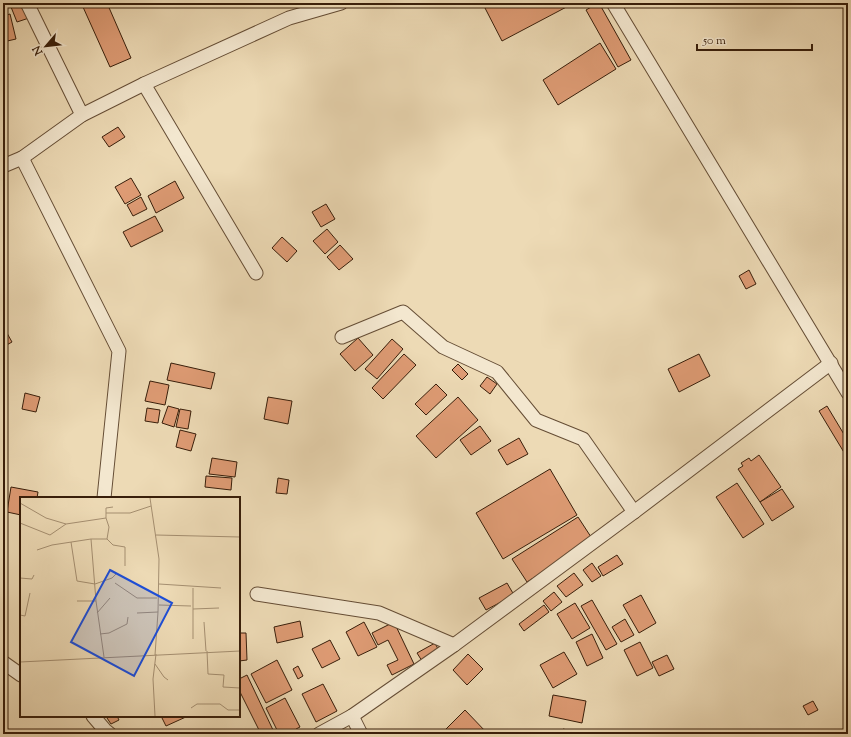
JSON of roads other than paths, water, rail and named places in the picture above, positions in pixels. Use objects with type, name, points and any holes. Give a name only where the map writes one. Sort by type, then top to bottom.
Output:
[{"type":"street","points":[[26,3],[82,116]]},
{"type":"street","points":[[3,166],[22,158],[82,116],[144,84],[289,18],[341,3]]},
{"type":"street","points":[[613,3],[848,393]]},
{"type":"street","points":[[144,84],[256,273]]},
{"type":"street","points":[[22,158],[119,351],[104,497]]},
{"type":"street","points":[[342,337],[403,312],[443,347],[497,372],[536,420],[583,439],[634,512]]},
{"type":"street","points":[[319,734],[352,716],[454,645],[634,512],[831,363]]},
{"type":"street","points":[[257,594],[380,613],[454,645]]},
{"type":"street","points":[[4,663],[20,674]]},
{"type":"street","points":[[352,716],[362,734]]},
{"type":"street","points":[[94,717],[110,734]]}]
